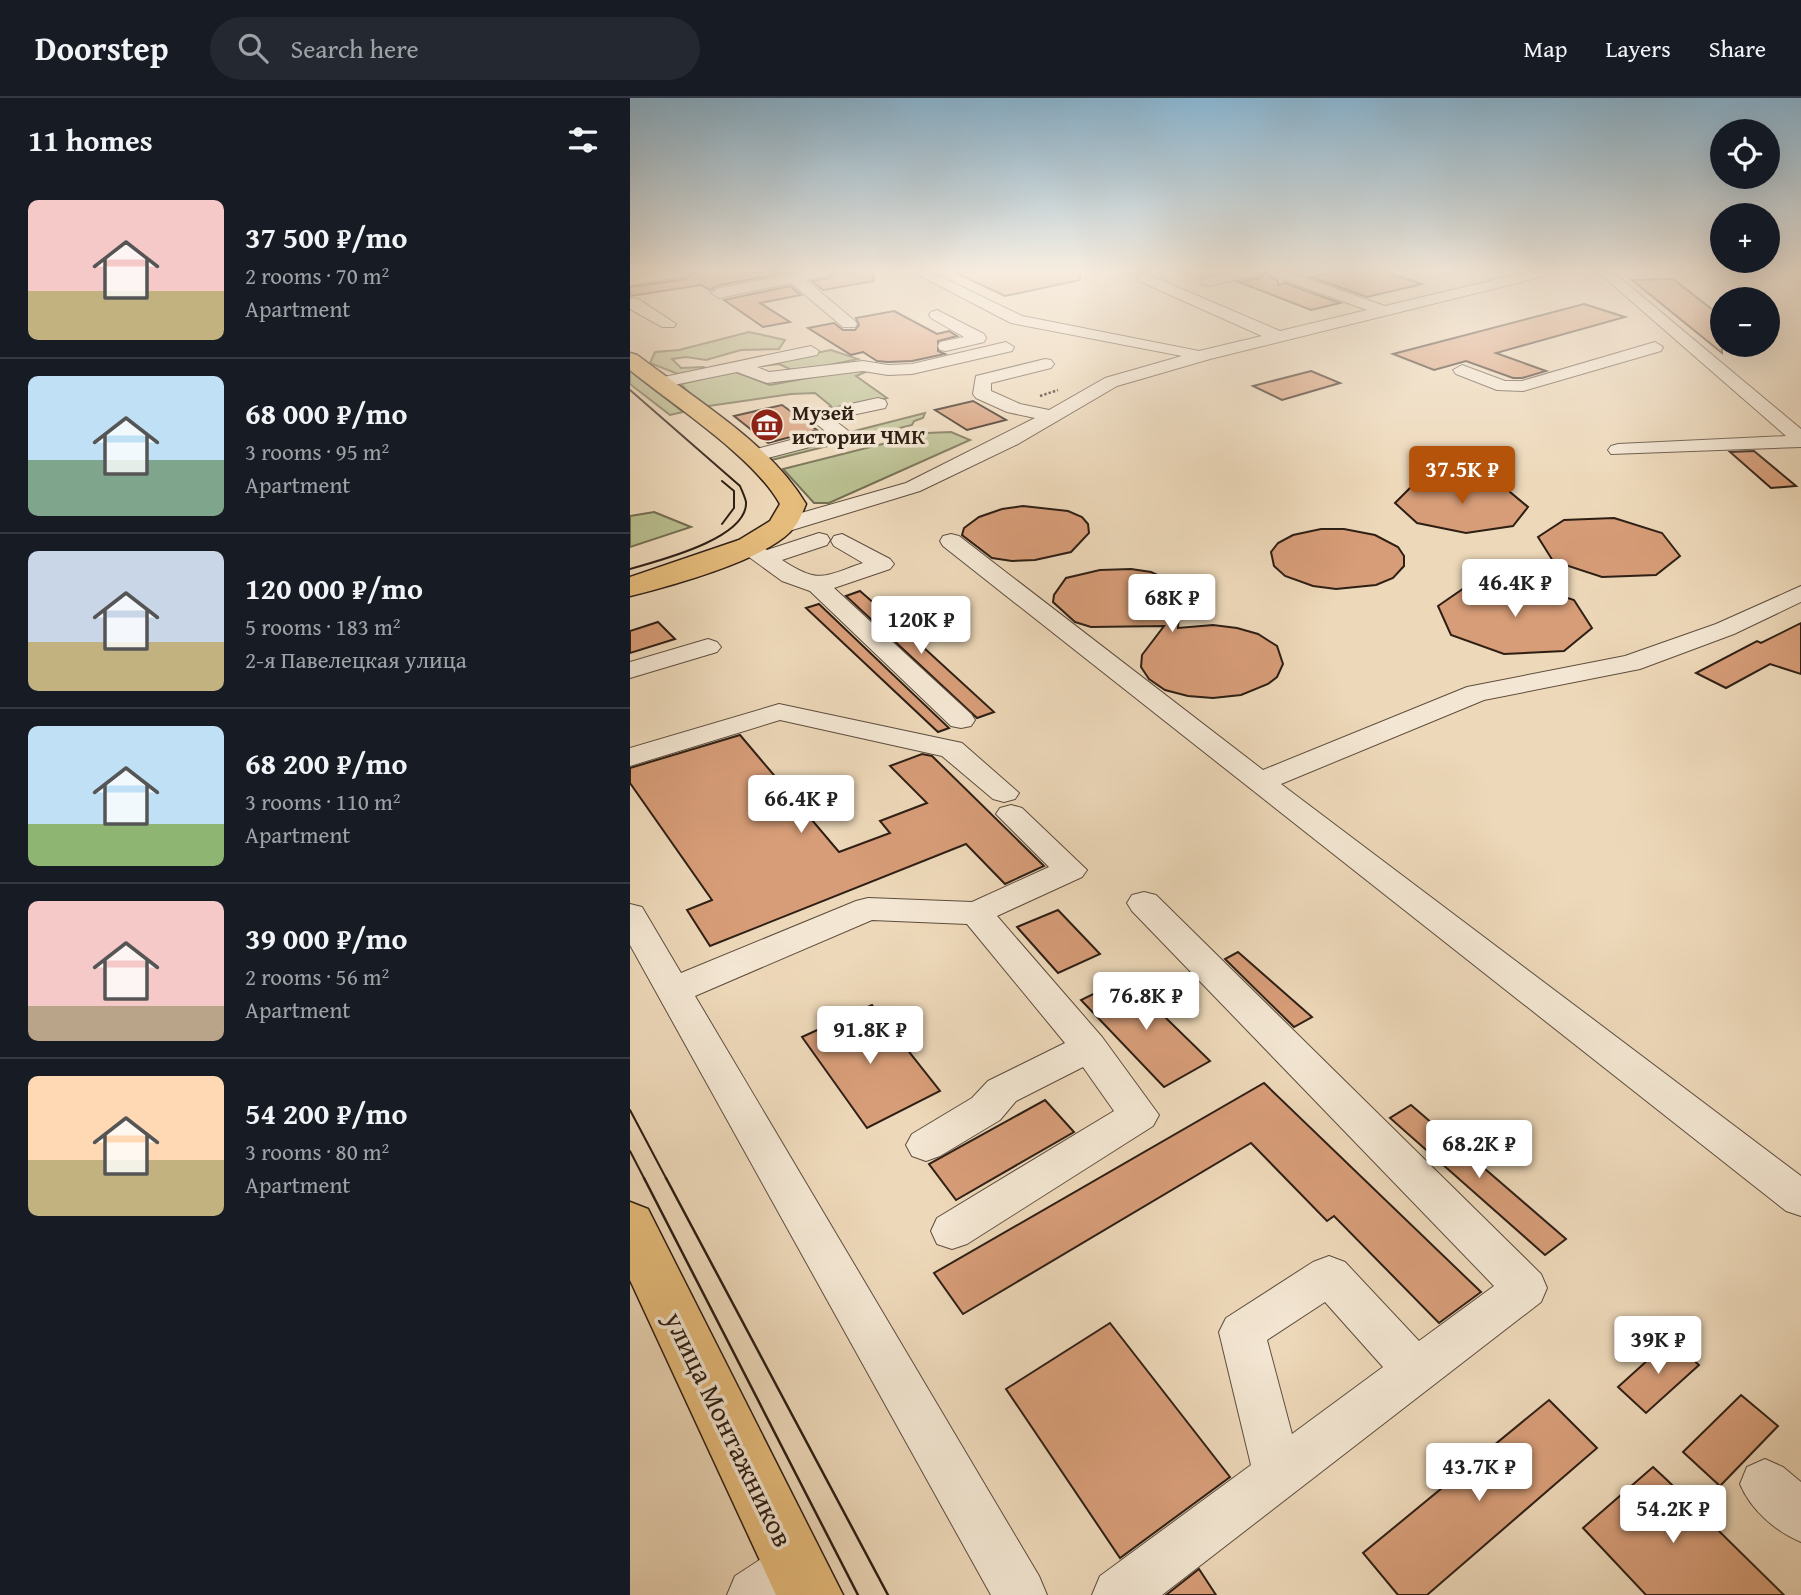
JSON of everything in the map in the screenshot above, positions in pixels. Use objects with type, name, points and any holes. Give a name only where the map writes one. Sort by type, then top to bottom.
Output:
[{"type":"main road","points":[[630,359],[752,456],[790,494],[793,503],[781,526],[743,554],[630,587]]},
{"type":"main road","name":"улица Монтажников","points":[[630,1224],[787,1586]]},
{"type":"street","points":[[739,366],[767,378],[863,366],[962,342]]},
{"type":"street","points":[[1134,342],[1204,355]]},
{"type":"street","points":[[781,526],[912,486],[1011,440],[1111,382],[1204,355],[1264,342]]},
{"type":"street","points":[[1687,342],[1801,440]]},
{"type":"street","points":[[863,366],[888,370],[912,369],[1006,347]]},
{"type":"street","points":[[1462,370],[1503,386],[1523,386],[1655,347]]},
{"type":"street","points":[[659,383],[811,351]]},
{"type":"street","points":[[1045,364],[982,380],[982,394],[1014,408],[1049,416]]},
{"type":"street","points":[[752,456],[841,433],[817,417],[878,404]]},
{"type":"street","points":[[1618,450],[1801,440]]},
{"type":"street","points":[[743,554],[819,540]]},
{"type":"street","points":[[951,541],[1801,1199]]},
{"type":"street","points":[[790,576],[840,550],[882,564],[818,586]]},
{"type":"street","points":[[743,554],[818,586],[961,720]]},
{"type":"street","points":[[1260,782],[1476,693],[1631,663],[1725,629],[1801,593]]},
{"type":"street","points":[[630,670],[708,647]]},
{"type":"street","points":[[630,757],[779,712],[952,749],[1071,870],[976,913],[869,909],[674,991]]},
{"type":"street","points":[[1119,1595],[1525,1288],[1144,903]]},
{"type":"street","points":[[952,1231],[1139,1115],[1089,1047],[976,913]]},
{"type":"street","points":[[630,915],[1020,1595]]},
{"type":"street","points":[[926,1145],[986,1109],[1002,1091],[1089,1047]]},
{"type":"street","points":[[1278,1475],[1242,1332],[1329,1275],[1416,1370]]},
{"type":"green space","points":[[711,342],[784,342],[779,349],[741,350],[706,360],[686,357],[672,359],[681,368],[704,367],[706,370],[678,374],[650,363],[655,352],[679,350]]},
{"type":"green space","points":[[831,350],[858,359],[796,372],[779,364],[758,364]]},
{"type":"green space","points":[[862,368],[870,370],[856,376],[887,398],[849,408],[846,419],[834,422],[819,413],[831,406],[815,393],[702,407],[681,384],[733,371],[770,385]]},
{"type":"green space","points":[[630,371],[683,412],[670,415],[630,384]]},
{"type":"green space","points":[[925,413],[923,418],[914,421],[912,425],[772,460],[764,454]]},
{"type":"green space","points":[[951,432],[970,440],[829,503],[814,503],[783,469],[926,433]]},
{"type":"green space","points":[[654,512],[691,527],[630,547],[630,516]]},
{"type":"building","points":[[830,342],[938,342],[938,351],[945,354],[912,361],[888,362],[877,361],[863,352],[851,355]]},
{"type":"building","points":[[1439,342],[1536,342],[1496,353],[1546,371],[1513,378],[1466,361],[1434,370],[1393,354]]},
{"type":"building","points":[[1311,371],[1340,383],[1282,400],[1253,386]]},
{"type":"building","points":[[973,401],[1006,420],[967,430],[935,410]]},
{"type":"building","name":"Музей истории ЧМК","points":[[782,405],[817,430],[768,443],[734,416]]},
{"type":"building","points":[[1754,451],[1796,486],[1771,488],[1730,452]]},
{"type":"building","points":[[1457,478],[1504,487],[1528,507],[1513,526],[1466,533],[1417,523],[1395,503],[1413,485]]},
{"type":"building","points":[[1023,506],[1068,511],[1082,517],[1088,524],[1089,533],[1071,552],[1035,560],[1012,561],[992,558],[962,535],[964,528],[979,517],[1002,509]]},
{"type":"building","points":[[1614,518],[1662,533],[1680,556],[1656,575],[1602,577],[1553,561],[1538,537],[1564,520]]},
{"type":"building","points":[[1321,529],[1344,529],[1375,535],[1398,547],[1404,556],[1404,566],[1393,578],[1376,585],[1336,589],[1313,586],[1285,576],[1274,566],[1271,552],[1278,543],[1293,535]]},
{"type":"building","points":[[1131,569],[1151,572],[1175,583],[1181,591],[1178,628],[1213,625],[1237,628],[1258,634],[1277,646],[1283,664],[1277,677],[1268,684],[1241,695],[1213,698],[1188,696],[1165,690],[1149,679],[1141,667],[1142,655],[1164,626],[1091,627],[1075,622],[1053,602],[1054,595],[1066,578],[1100,570]]},
{"type":"building","points":[[1523,583],[1574,600],[1592,628],[1564,651],[1504,654],[1451,635],[1438,606],[1470,584],[1492,596],[1481,585]]},
{"type":"building","points":[[860,591],[994,712],[977,718],[846,596]]},
{"type":"building","points":[[819,604],[949,728],[938,732],[806,608]]},
{"type":"building","points":[[658,622],[675,639],[630,653],[630,631]]},
{"type":"building","points":[[1801,623],[1801,674],[1770,664],[1726,688],[1696,673],[1757,641],[1761,643]]},
{"type":"building","points":[[740,735],[839,852],[890,833],[880,821],[927,803],[890,766],[922,754],[932,756],[1044,866],[1005,884],[966,844],[710,946],[687,910],[712,900],[630,783],[630,768]]},
{"type":"building","points":[[1058,910],[1100,954],[1058,973],[1017,927]]},
{"type":"building","points":[[1238,952],[1312,1017],[1294,1027],[1225,959]]},
{"type":"building","points":[[1127,980],[1210,1061],[1164,1087],[1081,1000]]},
{"type":"building","points":[[872,1005],[940,1091],[867,1128],[802,1037]]},
{"type":"building","points":[[1264,1083],[1481,1292],[1439,1323],[1334,1216],[1327,1221],[1251,1143],[963,1314],[934,1273]]},
{"type":"building","points":[[1045,1100],[1074,1132],[956,1200],[929,1164]]},
{"type":"building","points":[[1411,1105],[1566,1239],[1545,1255],[1390,1118]]},
{"type":"building","points":[[1110,1323],[1230,1477],[1120,1558],[1006,1389]]},
{"type":"building","points":[[1670,1340],[1699,1365],[1646,1413],[1618,1387]]},
{"type":"building","points":[[1741,1395],[1778,1426],[1720,1486],[1683,1452]]},
{"type":"building","points":[[1549,1400],[1597,1448],[1427,1595],[1398,1595],[1363,1553]]},
{"type":"building","points":[[1653,1467],[1784,1595],[1646,1595],[1583,1528]]},
{"type":"building","points":[[1199,1569],[1216,1595],[1166,1595]]},
{"type":"tram line","points":[[630,390],[740,486],[746,502],[743,515],[733,527],[717,537],[679,554],[630,569]]},
{"type":"tram line","points":[[722,481],[734,491],[734,508],[722,524]]},
{"type":"tram line","points":[[630,1110],[667,1180]]},
{"type":"tram line","points":[[630,1151],[645,1180]]},
{"type":"tram line","points":[[644,1178],[858,1595]]},
{"type":"tram line","points":[[666,1178],[888,1595]]},
{"type":"place","name":"Музей истории ЧМК","points":[[767,425]]}]
